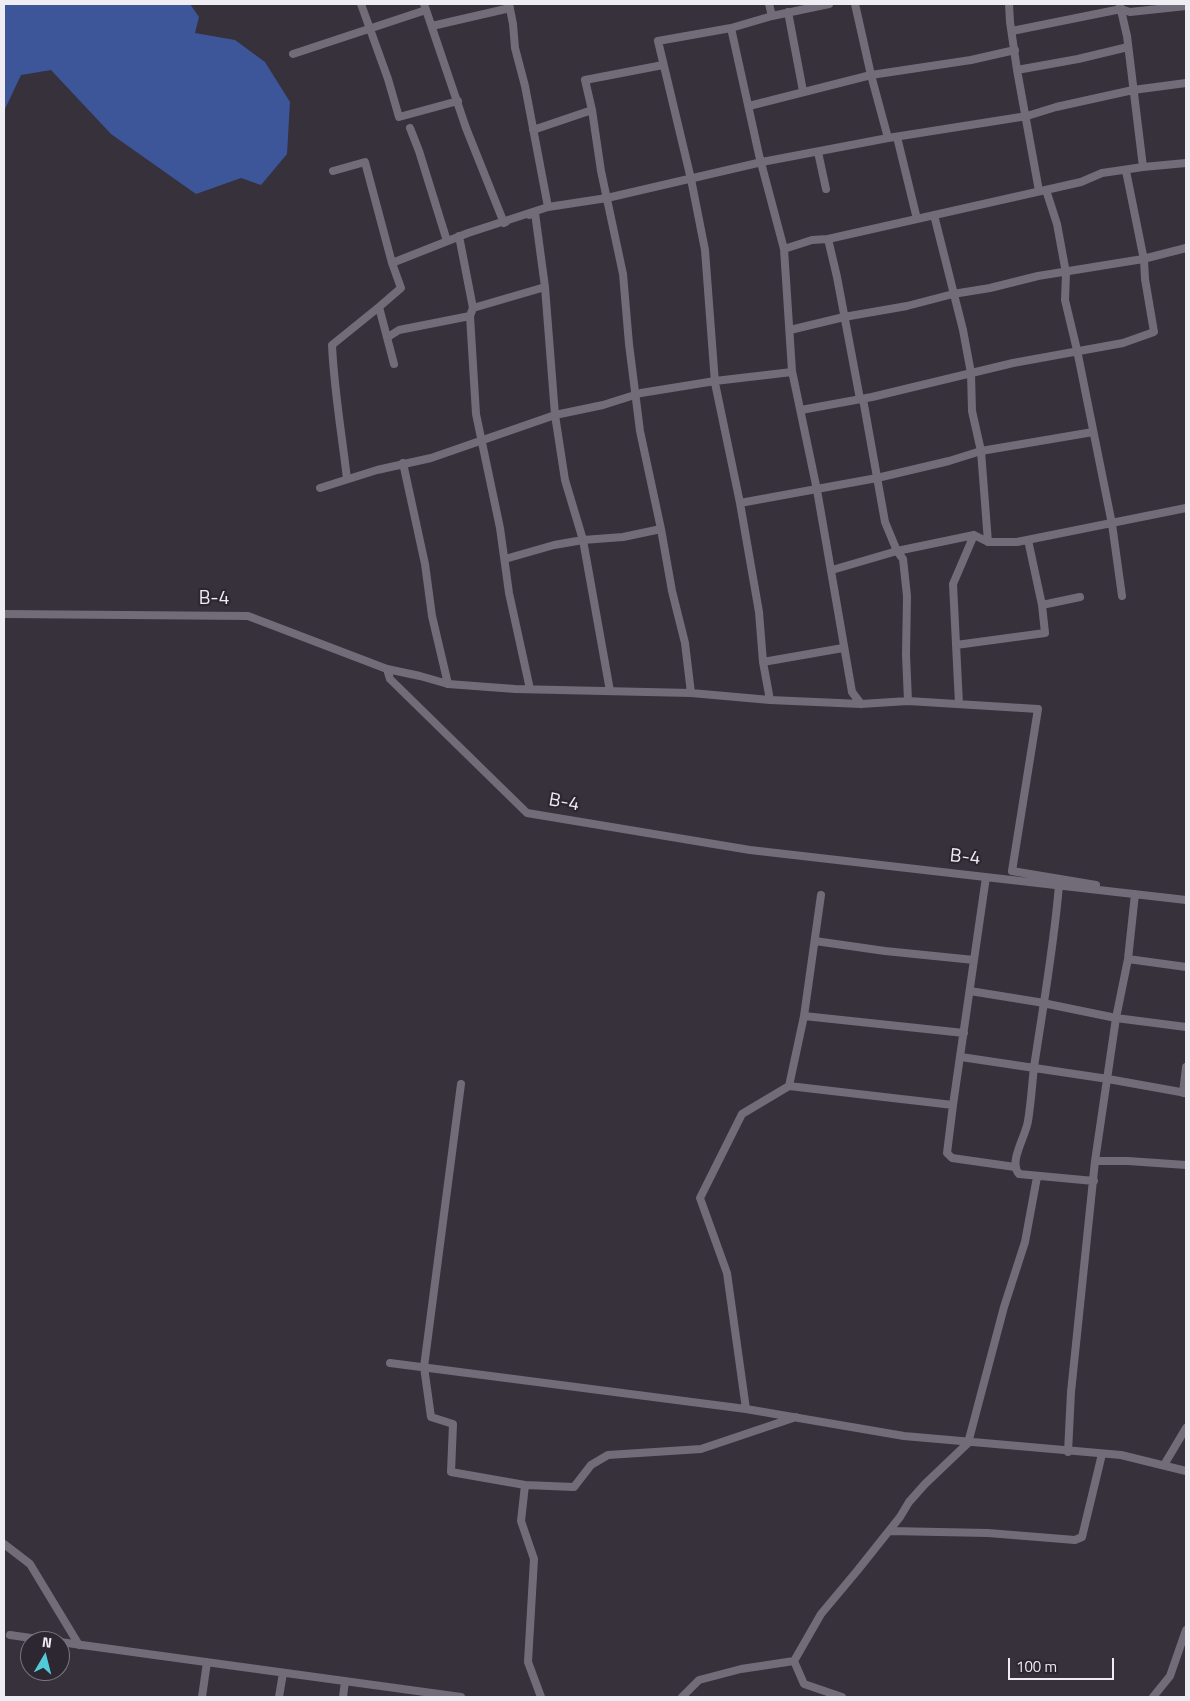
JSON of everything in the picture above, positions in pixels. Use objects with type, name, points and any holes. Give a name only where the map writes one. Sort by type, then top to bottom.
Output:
[{"type":"street","points":[[362,4],[399,117],[458,101]]},
{"type":"street","points":[[769,4],[772,16]]},
{"type":"street","points":[[770,700],[763,662],[759,612],[740,503],[715,381],[705,250],[691,179],[658,41],[731,28],[788,12],[829,4]]},
{"type":"street","points":[[855,4],[888,138]]},
{"type":"street","points":[[1009,4],[1017,70],[1027,116],[1033,161],[1043,191],[1058,224],[1066,273],[1065,300],[1112,524],[1122,596]]},
{"type":"street","points":[[432,26],[509,6],[513,24],[514,48],[525,86],[548,208]]},
{"type":"street","points":[[1012,31],[1120,6],[1130,12],[1186,6]]},
{"type":"street","points":[[1120,6],[1128,47],[1143,167]]},
{"type":"street","points":[[293,54],[369,29],[425,7],[466,128],[504,223]]},
{"type":"street","points":[[788,12],[803,91]]},
{"type":"street","points":[[731,28],[784,249],[792,372],[817,490],[852,692],[861,704]]},
{"type":"street","points":[[1017,70],[1078,59],[1128,47]]},
{"type":"street","points":[[749,106],[871,75],[971,60],[1015,50]]},
{"type":"street","points":[[663,65],[585,80],[592,110],[598,158],[623,274],[640,431],[672,591],[685,643],[691,693]]},
{"type":"street","points":[[504,223],[548,208],[607,198],[762,162],[888,138],[1027,116],[1133,90],[1186,83]]},
{"type":"street","points":[[533,130],[592,110]]},
{"type":"street","points":[[410,128],[447,241]]},
{"type":"street","points":[[897,137],[917,219]]},
{"type":"street","points":[[818,152],[826,189]]},
{"type":"street","points":[[333,171],[365,162],[392,263],[401,288],[332,346],[334,384],[347,479]]},
{"type":"street","points":[[784,249],[812,240],[828,239],[1081,182],[1102,173],[1186,163]]},
{"type":"street","points":[[801,410],[862,399],[1077,350],[1123,343],[1154,332],[1143,259],[1126,170]]},
{"type":"street","points":[[392,263],[459,236],[535,213],[545,287],[555,415],[565,480],[583,540],[610,691]]},
{"type":"street","points":[[934,215],[963,330],[971,373],[972,411],[981,451],[988,542]]},
{"type":"street","points":[[459,236],[471,312],[476,414],[505,559],[508,593],[530,689]]},
{"type":"street","points":[[828,239],[862,399],[885,522],[897,551],[903,559],[907,596],[906,655],[908,701]]},
{"type":"street","points":[[790,330],[1038,276],[1066,273],[1143,259],[1186,248]]},
{"type":"street","points":[[388,336],[399,330],[471,312],[545,287]]},
{"type":"street","points":[[379,307],[394,364]]},
{"type":"street","points":[[320,488],[403,463],[430,458],[555,415],[603,405],[641,393],[715,381],[792,372]]},
{"type":"street","points":[[740,503],[877,478],[949,461],[981,451],[1093,432]]},
{"type":"street","points":[[403,463],[426,564],[432,616],[448,684]]},
{"type":"street","points":[[832,570],[897,551],[974,535],[988,542],[1017,542],[1186,508]]},
{"type":"street","points":[[505,559],[554,545],[583,540],[623,537],[661,530]]},
{"type":"street","points":[[959,704],[953,584],[974,535]]},
{"type":"street","points":[[956,645],[1046,633],[1028,540]]},
{"type":"street","points":[[1042,605],[1080,597]]},
{"type":"street","name":"B-4","points":[[4,614],[248,616],[387,669],[390,679],[527,813],[750,850],[1186,900]]},
{"type":"street","points":[[763,662],[843,648]]},
{"type":"street","points":[[387,669],[448,684],[530,689],[691,693],[770,700],[861,704],[908,701],[1038,709],[1012,871],[1186,900]]},
{"type":"street","points":[[986,877],[946,1153],[952,1158],[1015,1167]]},
{"type":"street","points":[[1059,886],[1056,922],[1034,1068],[1028,1122],[1014,1164],[1019,1174],[1094,1181]]},
{"type":"street","points":[[1068,1452],[1070,1392],[1095,1161],[1116,1018],[1128,959],[1134,894]]},
{"type":"street","points":[[789,1086],[804,1016],[821,895]]},
{"type":"street","points":[[815,941],[885,951],[974,960]]},
{"type":"street","points":[[1128,959],[1186,968]]},
{"type":"street","points":[[970,991],[1044,1003],[1116,1018],[1186,1027]]},
{"type":"street","points":[[804,1016],[964,1033]]},
{"type":"street","points":[[961,1057],[1108,1079],[1185,1093],[1186,1067]]},
{"type":"street","points":[[461,1084],[424,1367],[431,1417],[453,1424],[450,1472],[525,1485],[574,1488],[591,1464],[608,1455],[701,1449],[798,1417]]},
{"type":"street","points":[[746,1409],[727,1273],[700,1198],[742,1114],[789,1086],[953,1105]]},
{"type":"street","points":[[1095,1161],[1186,1165]]},
{"type":"street","points":[[794,1661],[821,1614],[890,1531],[925,1484],[968,1443],[1004,1307],[1025,1242],[1037,1177]]},
{"type":"street","points":[[390,1363],[746,1409],[904,1436],[1121,1456],[1186,1471]]},
{"type":"street","points":[[1164,1466],[1186,1428]]},
{"type":"street","points":[[890,1531],[988,1533],[1075,1540],[1082,1537],[1102,1454]]},
{"type":"street","points":[[525,1485],[521,1521],[534,1559],[528,1662],[541,1697]]},
{"type":"street","points":[[4,1544],[30,1564],[79,1645]]},
{"type":"street","points":[[1153,1697],[1170,1676],[1186,1630]]},
{"type":"street","points":[[10,1635],[20,1636]]},
{"type":"street","points":[[70,1644],[461,1697]]},
{"type":"street","points":[[682,1697],[699,1680],[741,1670],[794,1661]]},
{"type":"street","points":[[794,1661],[804,1684],[842,1697]]},
{"type":"street","points":[[202,1697],[206,1662]]},
{"type":"street","points":[[280,1697],[283,1673]]},
{"type":"street","points":[[342,1697],[345,1681]]},
{"type":"water","points":[[4,4],[190,4],[199,17],[195,33],[235,40],[265,62],[290,102],[287,154],[261,185],[241,178],[196,194],[111,134],[51,70],[21,75],[4,111]]}]
